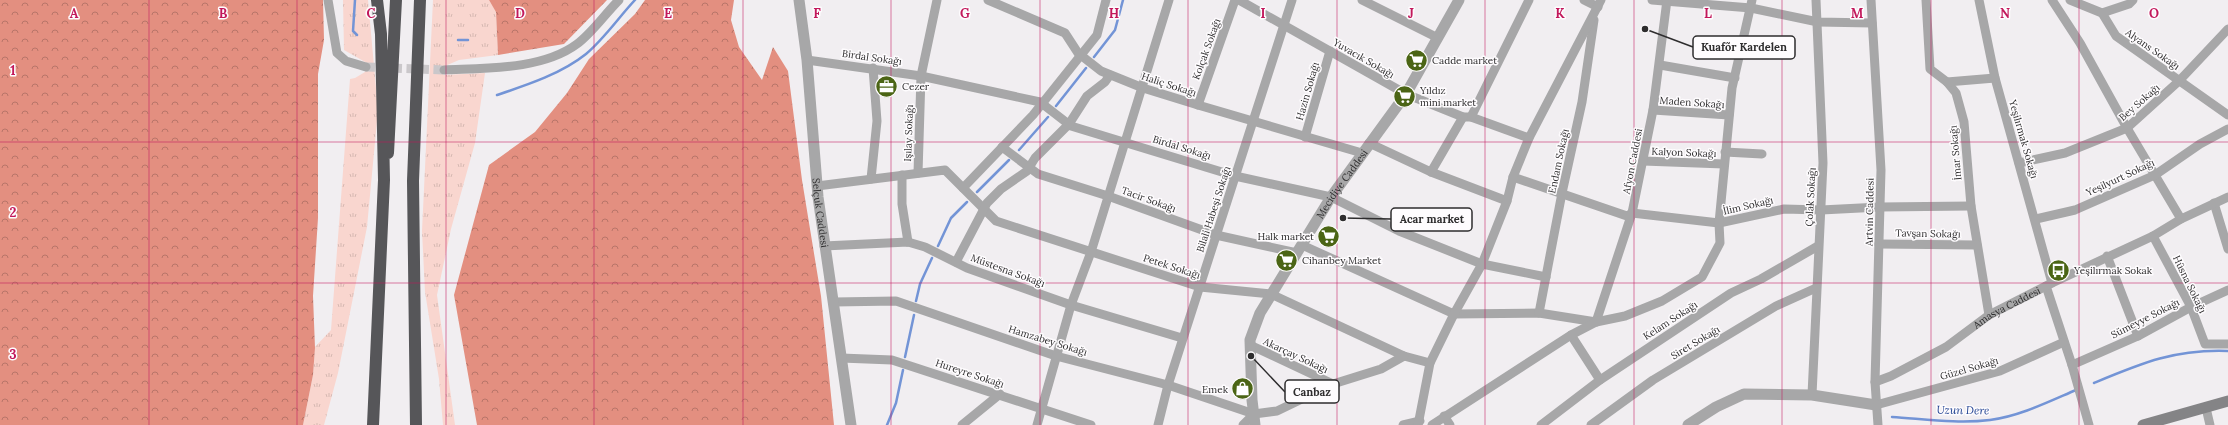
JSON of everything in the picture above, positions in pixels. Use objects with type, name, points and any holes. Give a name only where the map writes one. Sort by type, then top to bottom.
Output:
[{"type":"highway","points":[[373,425],[384,180],[381,34],[377,0]]},
{"type":"highway","points":[[384,180],[390,142],[396,0]]},
{"type":"highway","points":[[416,425],[413,197],[420,0]]},
{"type":"main road","points":[[2144,425],[2228,401]]},
{"type":"street","points":[[328,0],[337,53],[346,61],[366,67]]},
{"type":"street","points":[[444,70],[493,68],[548,60],[578,43],[619,0]]},
{"type":"street","name":"Selçuk Caddesi","points":[[799,0],[807,60],[817,186],[824,246],[834,302],[851,425]]},
{"type":"street","name":"Işılay Sokağı","points":[[918,173],[921,76],[937,0]]},
{"type":"street","name":"Haliç Sokağı","points":[[988,0],[1065,33],[1081,55],[1101,71],[1110,75],[1143,88],[1253,122],[1362,153]]},
{"type":"street","points":[[963,188],[1042,104],[1097,35],[1106,0]]},
{"type":"street","points":[[1037,425],[1071,305],[1091,252],[1169,0]]},
{"type":"street","name":"Kolçak Sokağı","points":[[1198,105],[1235,0]]},
{"type":"street","name":"Yuvacık Sokağı","points":[[1239,0],[1406,94],[1467,117],[1530,138]]},
{"type":"street","name":"Bilali Habeşi Sokağı","points":[[1158,425],[1182,338],[1236,176],[1282,25],[1292,0]]},
{"type":"street","points":[[1362,0],[1438,38]]},
{"type":"street","name":"Mecidiye Caddesi","points":[[1254,420],[1250,345],[1254,327],[1272,294],[1331,198],[1369,143],[1406,94],[1459,0]]},
{"type":"street","points":[[1431,172],[1467,117],[1529,0]]},
{"type":"street","points":[[1403,425],[1419,423],[1430,363],[1454,314],[1482,264],[1507,201],[1513,177],[1530,138],[1598,7],[1584,0]]},
{"type":"street","points":[[1652,0],[1751,4],[1818,22],[1872,23]]},
{"type":"street","name":"Çolak Sokağı","points":[[1812,395],[1823,163],[1816,0]]},
{"type":"street","name":"Artvin Caddesi","points":[[1871,0],[1881,170],[1875,382],[1878,425]]},
{"type":"street","name":"İmar Sokağı","points":[[1926,0],[1930,69],[1947,82],[1956,93],[1964,122],[1971,206],[1989,316]]},
{"type":"street","name":"Yeşilırmak Sokağı","points":[[1979,0],[1995,78],[2036,219],[2049,284],[2064,342],[2089,425]]},
{"type":"street","points":[[2052,0],[2080,42],[2127,128],[2181,219]]},
{"type":"street","points":[[2070,0],[2102,13],[2129,4],[2133,0]]},
{"type":"street","name":"Afyon Caddesi","points":[[1596,322],[1632,213],[1653,110],[1660,65],[1667,1]]},
{"type":"street","points":[[1432,425],[1571,335],[1596,322],[1625,316],[1662,301],[1702,277],[1720,243],[1719,223],[1729,115],[1735,78],[1751,4]]},
{"type":"street","name":"Endam Sokağı","points":[[1540,313],[1562,193],[1582,102],[1598,7]]},
{"type":"street","name":"Alyans Sokağı","points":[[2102,13],[2116,36],[2228,115]]},
{"type":"street","name":"Bey Sokağı","points":[[2019,163],[2064,153],[2127,128],[2179,81],[2228,29]]},
{"type":"street","name":"Hazin Sokağı","points":[[1305,137],[1330,50]]},
{"type":"street","name":"Birdal Sokağı","points":[[807,60],[873,68],[921,76],[1042,104],[1069,124],[1236,176],[1331,198],[1399,231],[1482,264],[1546,277]]},
{"type":"street","points":[[1660,65],[1735,78]]},
{"type":"street","points":[[871,179],[877,121],[873,68]]},
{"type":"street","points":[[956,262],[983,208],[1001,189],[1030,168],[1035,158],[1069,124],[1087,96],[1105,82],[1110,75]]},
{"type":"street","points":[[1947,82],[1995,78]]},
{"type":"street","name":"Maden Sokağı","points":[[1653,110],[1729,115]]},
{"type":"street","name":"Yeşilyurt Sokağı","points":[[2036,219],[2075,210],[2155,175],[2200,144],[2228,129]]},
{"type":"street","points":[[1369,143],[1431,172],[1507,201]]},
{"type":"street","name":"Tacir Sokağı","points":[[1002,147],[1038,174],[1108,196],[1216,235],[1300,249],[1454,314]]},
{"type":"street","points":[[1725,152],[1762,154]]},
{"type":"street","name":"Kalyon Sokağı","points":[[1643,161],[1724,164]]},
{"type":"street","name":"Petek Sokağı","points":[[918,173],[945,170],[996,221],[1200,287],[1272,294],[1404,356],[1430,363]]},
{"type":"street","points":[[817,186],[918,173]]},
{"type":"street","points":[[902,175],[902,204],[908,242]]},
{"type":"street","name":"İlim Sokağı","points":[[1513,177],[1627,216],[1632,213],[1719,223],[1784,209],[1821,210],[1880,207],[1971,206]]},
{"type":"street","name":"Amasya Caddesi","points":[[1875,382],[1891,376],[1946,347],[1989,316],[2049,284],[2153,236],[2181,219],[2228,196]]},
{"type":"street","points":[[2214,203],[2228,249]]},
{"type":"street","name":"Hüsna Sokağı","points":[[2153,236],[2191,307],[2205,344],[2228,344]]},
{"type":"street","name":"Müstesna Sokağı","points":[[824,246],[908,242],[925,247],[956,262],[1071,305],[1182,338]]},
{"type":"street","name":"Tavşan Sokağı","points":[[1879,244],[1977,245]]},
{"type":"street","name":"Kelam Sokağı","points":[[1541,425],[1600,380],[1731,293],[1761,279],[1818,246]]},
{"type":"street","points":[[2107,256],[2138,336]]},
{"type":"street","name":"Siret Sokağı","points":[[1591,425],[1653,380],[1776,306],[1816,288]]},
{"type":"street","name":"Sümeyye Sokağı","points":[[2072,365],[2138,336],[2191,307],[2228,290]]},
{"type":"street","name":"Hamzabey Sokağı","points":[[834,302],[896,301],[1056,356],[1168,385],[1254,420]]},
{"type":"street","points":[[1454,314],[1540,313],[1596,322]]},
{"type":"street","points":[[1571,335],[1600,380]]},
{"type":"street","name":"Güzel Sokağı","points":[[1876,405],[2000,371],[2064,342]]},
{"type":"street","name":"Akarçay Sokağı","points":[[1250,345],[1333,384]]},
{"type":"street","points":[[1243,425],[1277,411],[1333,384],[1381,369],[1404,356]]},
{"type":"street","name":"Hureyre Sokağı","points":[[841,358],[892,360],[1000,394],[1090,425]]},
{"type":"street","points":[[962,425],[1000,394]]},
{"type":"street","points":[[1688,425],[1716,407],[1744,394],[1812,395],[1876,405]]},
{"type":"street","points":[[2206,408],[2210,425]]},
{"type":"street","points":[[1444,416],[1450,425]]},
{"type":"green space","points":[[0,0],[323,0],[324,40],[318,74],[318,218],[313,296],[315,348],[313,375],[303,425],[0,425]]},
{"type":"green space","points":[[343,0],[368,0],[378,110],[367,227],[338,373],[324,425],[303,425],[313,375],[315,347],[331,330],[350,79],[355,78],[365,72],[367,63],[344,50]]},
{"type":"green space","points":[[433,0],[489,0],[496,11],[498,55],[459,60],[445,66],[443,75],[485,73],[475,143],[451,229],[437,295],[455,425],[443,425],[439,379],[425,292],[422,231]]},
{"type":"green space","points":[[489,0],[607,0],[564,44],[498,55],[496,12]]},
{"type":"green space","points":[[645,0],[734,0],[731,20],[739,47],[762,80],[773,47],[788,71],[802,180],[821,296],[834,425],[477,425],[454,295],[489,165],[535,132],[567,93],[589,59],[635,14]]},
{"type":"waterway","points":[[355,0],[353,31],[357,35]]},
{"type":"waterway","points":[[497,95],[555,73],[576,61],[599,42],[635,0]]},
{"type":"waterway","points":[[1094,57],[1115,30],[1123,0]]},
{"type":"waterway","points":[[458,40],[468,40]]},
{"type":"waterway","points":[[1056,106],[1086,68]]},
{"type":"waterway","points":[[1019,150],[1048,117]]},
{"type":"waterway","points":[[977,192],[1009,160]]},
{"type":"waterway","points":[[938,246],[951,218],[967,202]]},
{"type":"waterway","points":[[916,301],[920,284],[932,258]]},
{"type":"waterway","points":[[905,357],[914,315]]},
{"type":"waterway","name":"Uzun Dere","points":[[2094,383],[2128,369],[2175,355],[2191,352],[2228,351]]},
{"type":"waterway","points":[[887,425],[896,403],[903,370]]},
{"type":"waterway","name":"Uzun Dere","points":[[1892,417],[1953,421],[1990,420],[2023,412],[2076,390]]},
{"type":"tunnel","points":[[366,67],[444,70]]},
{"type":"place","name":"Kuafõr Kardelen","points":[[1645,29]]},
{"type":"place","name":"Cadde market","points":[[1417,60]]},
{"type":"place","name":"Cezer","points":[[886,86]]},
{"type":"place","name":"Yıldız mini market","points":[[1404,96]]},
{"type":"place","name":"Acar market","points":[[1343,218]]},
{"type":"place","name":"Halk market","points":[[1329,236]]},
{"type":"place","name":"Cihanbey Market","points":[[1287,260]]},
{"type":"place","name":"Yeşilırmak Sokak","points":[[2058,270]]},
{"type":"place","name":"Canbaz","points":[[1251,356]]},
{"type":"place","name":"Emek","points":[[1243,389]]}]
